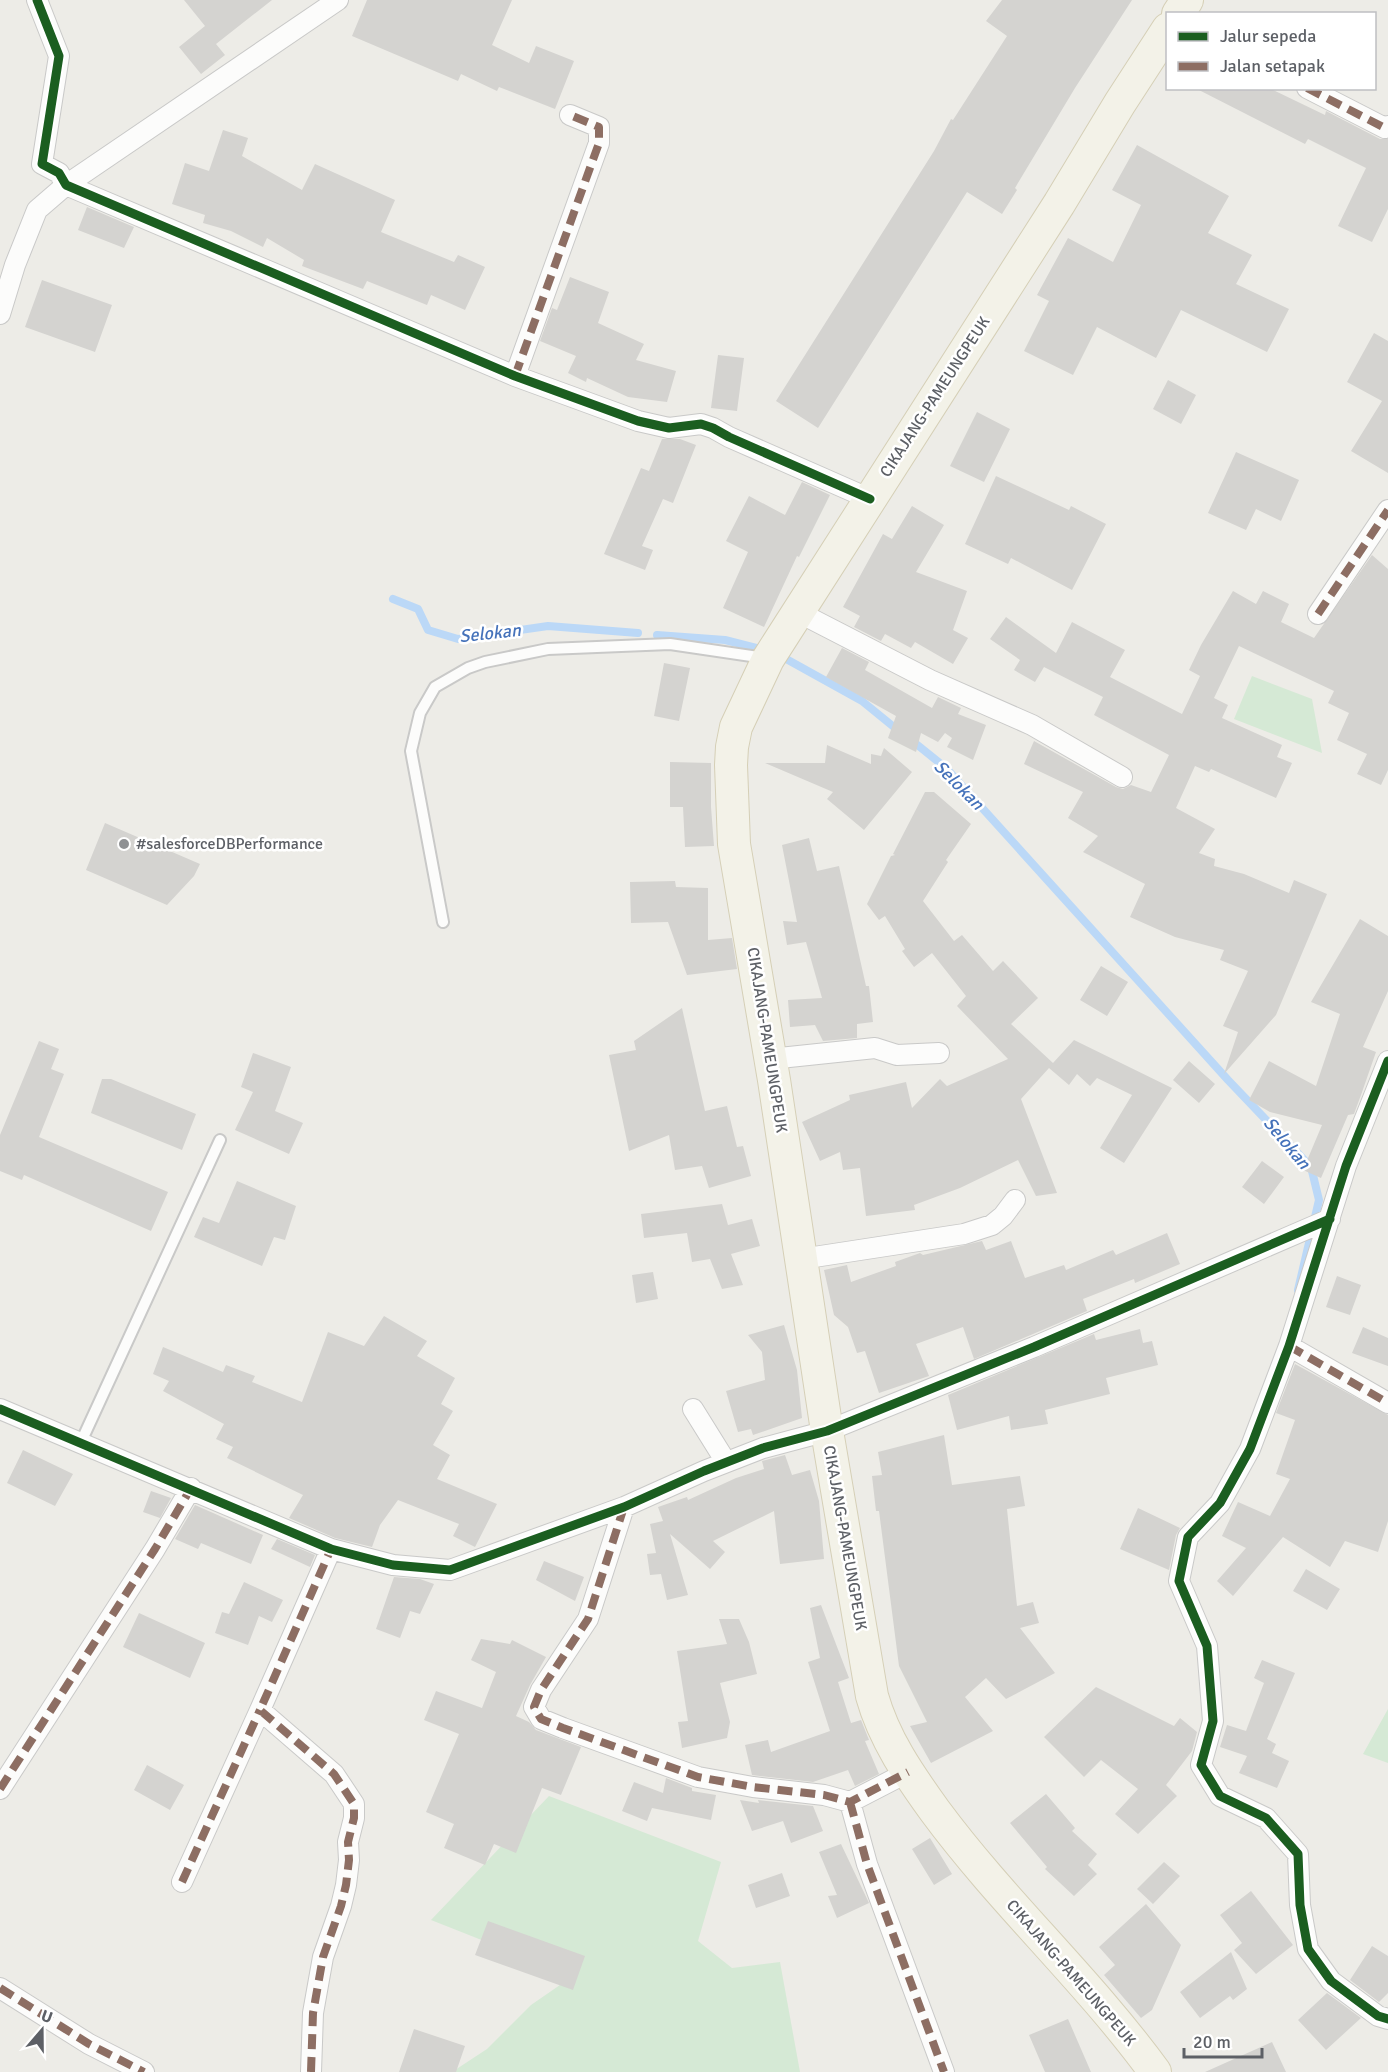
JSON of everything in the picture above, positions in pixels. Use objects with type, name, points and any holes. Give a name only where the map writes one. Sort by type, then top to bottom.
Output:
[{"type":"main road","name":"CIKAJANG-PAMEUNGPEUK","points":[[1155,2072],[1085,1986],[963,1847],[908,1772],[882,1724],[872,1696],[827,1431],[770,1059],[734,844],[731,765],[736,727],[772,652],[1059,204],[1166,31]]},
{"type":"street","points":[[37,0],[59,56],[42,164],[59,173],[66,185],[515,376],[638,422],[669,428],[701,424],[713,428],[870,499]]},
{"type":"street","points":[[0,314],[15,265],[37,210],[66,185],[338,0]]},
{"type":"street","points":[[1311,90],[1385,128],[1388,126]]},
{"type":"street","points":[[515,376],[600,143],[599,127],[570,114]]},
{"type":"street","points":[[1318,614],[1388,510]]},
{"type":"street","points":[[798,612],[930,680],[1032,725],[1122,777]]},
{"type":"street","points":[[770,1059],[875,1048],[897,1055],[939,1053]]},
{"type":"street","points":[[1388,1060],[1346,1166],[1317,1225],[1289,1346],[1250,1449],[1220,1503],[1188,1537],[1179,1581],[1207,1646],[1213,1721],[1201,1765],[1220,1796],[1266,1818],[1298,1854],[1300,1905],[1308,1949],[1331,1981],[1378,2016],[1388,2019]]},
{"type":"street","points":[[801,1259],[964,1234],[992,1225],[1003,1216],[1015,1200]]},
{"type":"street","points":[[0,1409],[331,1549],[393,1565],[450,1570],[624,1507],[726,1462],[827,1431],[1034,1347],[1317,1225]]},
{"type":"street","points":[[1289,1346],[1388,1403]]},
{"type":"street","points":[[693,1409],[726,1462]]},
{"type":"street","points":[[0,1789],[155,1550],[190,1488]]},
{"type":"street","points":[[624,1507],[588,1619],[541,1690],[534,1707],[541,1719],[698,1776],[753,1788],[824,1795],[850,1802],[908,1772]]},
{"type":"street","points":[[182,1882],[331,1549]]},
{"type":"street","points":[[260,1710],[333,1774],[354,1804],[354,1818],[348,1842],[349,1860],[346,1885],[323,1957],[313,2013],[311,2072]]},
{"type":"street","points":[[850,1802],[867,1864],[944,2072]]},
{"type":"street","points":[[0,1988],[89,2044],[144,2072]]},
{"type":"lane","points":[[443,922],[411,750],[420,713],[435,687],[468,668],[485,662],[548,649],[670,644],[772,652]]},
{"type":"lane","points":[[81,1442],[220,1140]]},
{"type":"green space","points":[[1252,676],[1312,699],[1322,753],[1234,719]]},
{"type":"green space","points":[[1388,1709],[1388,1763],[1363,1754]]},
{"type":"green space","points":[[549,1796],[721,1862],[698,1941],[732,1968],[780,1962],[800,2072],[452,2072],[487,2049],[531,2005],[573,1976],[431,1920]]},
{"type":"building","points":[[184,0],[272,0],[216,44],[225,55],[201,74],[179,47],[205,26]]},
{"type":"building","points":[[367,0],[512,0],[492,45],[529,63],[536,46],[574,61],[555,109],[499,87],[497,91],[461,74],[458,81],[352,36]]},
{"type":"building","points":[[1002,0],[1132,0],[1075,88],[1002,214],[967,192],[818,428],[776,401],[934,151],[951,119],[953,120],[1007,36],[986,21]]},
{"type":"building","points":[[1199,90],[1273,90],[1325,115],[1326,111],[1380,139],[1388,139],[1388,209],[1372,242],[1338,226],[1366,168],[1308,139],[1305,144]]},
{"type":"building","points":[[223,130],[248,138],[242,156],[302,190],[315,164],[395,200],[381,232],[454,262],[458,255],[485,267],[465,310],[431,295],[427,305],[367,281],[363,289],[302,266],[304,260],[267,238],[263,247],[231,231],[203,223],[205,215],[172,204],[185,163],[209,171]]},
{"type":"building","points":[[1137,145],[1229,196],[1208,233],[1252,255],[1236,284],[1289,309],[1267,352],[1181,310],[1156,358],[1097,327],[1073,375],[1024,351],[1049,301],[1037,295],[1068,238],[1113,262],[1141,205],[1112,190]]},
{"type":"building","points":[[87,207],[134,227],[124,248],[78,230]]},
{"type":"building","points":[[570,277],[609,292],[598,323],[644,344],[636,360],[676,371],[667,402],[628,397],[587,378],[586,382],[568,373],[576,356],[540,341],[552,308],[557,310]]},
{"type":"building","points":[[42,280],[112,305],[95,352],[25,327]]},
{"type":"building","points":[[1374,333],[1388,341],[1388,473],[1351,451],[1382,401],[1347,382]]},
{"type":"building","points":[[718,355],[744,358],[737,411],[711,408]]},
{"type":"building","points":[[1168,380],[1196,395],[1181,424],[1153,409]]},
{"type":"building","points":[[977,412],[1010,429],[984,482],[950,466]]},
{"type":"building","points":[[662,439],[680,439],[696,445],[673,503],[663,499],[642,546],[653,550],[645,570],[604,554],[641,468],[649,471]]},
{"type":"building","points":[[1236,452],[1299,480],[1281,521],[1256,509],[1246,530],[1208,513]]},
{"type":"building","points":[[996,476],[1069,510],[1071,506],[1106,524],[1072,590],[1011,558],[1008,564],[965,544]]},
{"type":"building","points":[[802,482],[830,495],[799,557],[797,556],[764,627],[723,608],[748,552],[726,541],[749,496],[785,515]]},
{"type":"building","points":[[912,506],[944,525],[916,572],[967,591],[953,630],[968,638],[953,664],[915,642],[911,648],[885,634],[881,641],[854,627],[860,616],[843,607],[883,534],[892,539]]},
{"type":"building","points":[[1372,555],[1388,569],[1388,770],[1381,785],[1357,774],[1367,754],[1337,740],[1349,713],[1328,703],[1334,691],[1239,646],[1214,698],[1228,705],[1222,718],[1282,745],[1277,757],[1292,763],[1276,798],[1211,769],[1209,772],[1195,766],[1176,808],[1215,829],[1199,853],[1215,859],[1214,866],[1244,874],[1289,893],[1294,880],[1327,894],[1276,1015],[1224,1074],[1238,1032],[1223,1026],[1248,971],[1220,960],[1224,950],[1175,937],[1130,917],[1145,884],[1083,852],[1098,836],[1068,818],[1083,792],[1024,764],[1034,741],[1116,787],[1123,789],[1131,785],[1151,792],[1169,755],[1094,715],[1103,697],[1044,667],[1035,682],[1014,670],[1020,660],[990,639],[1006,617],[1056,653],[1072,622],[1125,650],[1110,677],[1182,714],[1200,676],[1189,670],[1233,591],[1256,604],[1263,591],[1289,604],[1281,622],[1314,638]]},
{"type":"building","points":[[842,648],[869,662],[865,670],[932,708],[938,697],[961,708],[958,714],[986,725],[973,760],[947,747],[952,738],[945,733],[938,742],[921,733],[916,752],[888,738],[896,716],[826,677]]},
{"type":"building","points":[[664,663],[690,668],[679,721],[654,716]]},
{"type":"building","points":[[827,745],[871,764],[871,754],[881,756],[884,748],[912,772],[864,830],[827,799],[833,792],[765,763],[825,763]]},
{"type":"building","points":[[670,762],[711,763],[714,846],[685,847],[683,807],[670,807]]},
{"type":"building","points":[[925,792],[934,792],[971,824],[946,860],[948,862],[923,901],[954,941],[962,935],[993,971],[1003,961],[1038,998],[1011,1024],[1053,1063],[1074,1040],[1172,1088],[1124,1163],[1100,1148],[1132,1095],[1097,1078],[1090,1086],[1077,1074],[1069,1085],[1049,1068],[1021,1099],[1057,1193],[1036,1196],[1018,1160],[960,1188],[914,1205],[915,1210],[866,1216],[860,1168],[843,1170],[840,1152],[820,1161],[802,1122],[850,1100],[849,1095],[906,1082],[912,1108],[940,1079],[947,1086],[1008,1059],[957,1006],[966,996],[932,953],[914,967],[902,951],[905,949],[885,916],[879,920],[867,904],[891,856],[895,855],[893,854]]},
{"type":"building","name":"#salesforceDBPerformance","points":[[105,823],[200,864],[194,876],[167,905],[86,870]]},
{"type":"building","points":[[809,838],[817,871],[839,866],[866,986],[869,986],[873,1022],[857,1024],[857,1038],[823,1041],[815,1025],[790,1027],[788,1000],[822,998],[806,942],[787,945],[783,921],[797,922],[782,845]]},
{"type":"building","points":[[675,881],[676,887],[708,888],[708,940],[732,938],[737,969],[687,975],[668,922],[631,923],[630,882]]},
{"type":"building","points":[[1360,919],[1388,936],[1388,991],[1363,1047],[1376,1052],[1361,1095],[1354,1114],[1348,1115],[1321,1178],[1303,1170],[1322,1125],[1270,1112],[1249,1100],[1269,1061],[1316,1086],[1340,1014],[1311,1002]]},
{"type":"building","points":[[1101,966],[1128,982],[1107,1016],[1080,1000]]},
{"type":"building","points":[[682,1008],[705,1111],[727,1106],[737,1147],[743,1146],[751,1176],[709,1188],[702,1166],[675,1170],[669,1135],[629,1151],[609,1055],[636,1050],[634,1041]]},
{"type":"building","points":[[39,1041],[59,1049],[51,1069],[64,1074],[39,1137],[168,1192],[151,1231],[24,1175],[22,1180],[0,1171],[0,1135]]},
{"type":"building","points":[[253,1053],[291,1067],[275,1111],[303,1123],[289,1154],[235,1130],[253,1092],[241,1087]]},
{"type":"building","points":[[1189,1061],[1215,1084],[1199,1103],[1173,1080]]},
{"type":"building","points":[[102,1079],[111,1079],[196,1114],[182,1150],[91,1113]]},
{"type":"building","points":[[1262,1161],[1284,1177],[1264,1204],[1242,1187]]},
{"type":"building","points":[[237,1181],[296,1206],[285,1240],[274,1237],[262,1266],[194,1237],[203,1217],[219,1223]]},
{"type":"building","points":[[722,1204],[728,1225],[752,1219],[760,1246],[731,1254],[743,1285],[722,1289],[710,1259],[692,1262],[687,1233],[644,1238],[641,1214]]},
{"type":"building","points":[[1167,1233],[1180,1264],[1135,1283],[1134,1279],[1083,1299],[1087,1311],[974,1359],[963,1327],[916,1344],[929,1376],[879,1393],[865,1351],[857,1353],[848,1327],[834,1315],[824,1270],[847,1265],[851,1282],[896,1266],[895,1262],[920,1253],[923,1255],[982,1241],[986,1250],[1011,1241],[1025,1278],[1064,1265],[1066,1270],[1113,1250],[1116,1255]]},
{"type":"building","points":[[653,1272],[658,1299],[636,1303],[632,1275]]},
{"type":"building","points":[[1337,1276],[1361,1285],[1350,1315],[1326,1307]]},
{"type":"building","points":[[384,1316],[427,1341],[417,1356],[455,1378],[441,1404],[453,1411],[433,1445],[450,1455],[437,1479],[497,1504],[475,1547],[453,1536],[459,1524],[398,1500],[380,1525],[372,1547],[335,1538],[289,1518],[303,1495],[227,1458],[233,1447],[216,1439],[224,1424],[163,1391],[169,1381],[153,1374],[163,1347],[223,1372],[226,1365],[255,1376],[252,1382],[302,1402],[328,1332],[364,1346]]},
{"type":"building","points":[[784,1325],[797,1370],[802,1418],[753,1435],[751,1429],[738,1432],[726,1391],[765,1380],[762,1352],[748,1335]]},
{"type":"building","points":[[1363,1327],[1388,1338],[1388,1366],[1352,1353]]},
{"type":"building","points":[[1140,1329],[1143,1343],[1152,1341],[1158,1365],[1106,1378],[1110,1394],[1045,1410],[1048,1424],[1011,1430],[1009,1416],[957,1430],[948,1395],[1094,1334],[1096,1340]]},
{"type":"building","points":[[1295,1364],[1388,1415],[1388,1521],[1378,1552],[1345,1541],[1330,1567],[1283,1537],[1233,1596],[1217,1581],[1246,1548],[1222,1536],[1238,1502],[1270,1516],[1290,1479],[1276,1474],[1295,1420],[1276,1413]]},
{"type":"building","points":[[944,1435],[952,1485],[1020,1476],[1025,1506],[1007,1509],[1017,1606],[1033,1602],[1039,1623],[1020,1628],[1055,1673],[1006,1699],[986,1678],[965,1697],[993,1731],[931,1763],[910,1726],[927,1722],[899,1666],[879,1511],[876,1511],[872,1476],[882,1475],[878,1452]]},
{"type":"building","points":[[23,1450],[73,1474],[55,1506],[7,1483]]},
{"type":"building","points":[[785,1455],[792,1475],[810,1470],[819,1501],[824,1559],[780,1564],[774,1511],[713,1541],[725,1552],[710,1569],[670,1534],[688,1595],[667,1600],[661,1574],[650,1575],[647,1554],[656,1553],[650,1524],[663,1521],[658,1507],[687,1497],[688,1500],[736,1478],[764,1469],[762,1461]]},
{"type":"building","points":[[151,1491],[171,1498],[160,1518],[143,1512]]},
{"type":"building","points":[[195,1505],[263,1535],[251,1564],[201,1543],[198,1549],[175,1539]]},
{"type":"building","points":[[1138,1508],[1180,1528],[1176,1535],[1169,1570],[1120,1549]]},
{"type":"building","points":[[277,1539],[315,1555],[310,1567],[271,1549]]},
{"type":"building","points":[[544,1561],[584,1577],[575,1601],[536,1580]]},
{"type":"building","points":[[1306,1569],[1340,1589],[1327,1610],[1293,1591]]},
{"type":"building","points":[[394,1577],[420,1579],[434,1584],[420,1614],[410,1611],[400,1638],[376,1629]]},
{"type":"building","points":[[244,1582],[283,1600],[272,1622],[259,1616],[248,1645],[215,1633],[222,1612],[229,1614]]},
{"type":"building","points":[[821,1605],[849,1678],[838,1682],[851,1723],[861,1720],[869,1740],[865,1741],[879,1774],[855,1786],[848,1770],[813,1782],[752,1775],[745,1745],[768,1740],[771,1752],[830,1731],[808,1662],[820,1658],[810,1608]]},
{"type":"building","points":[[139,1613],[205,1643],[190,1678],[123,1647]]},
{"type":"building","points":[[719,1619],[739,1619],[749,1642],[757,1674],[720,1683],[730,1722],[727,1738],[682,1748],[678,1722],[688,1721],[677,1651],[727,1644]]},
{"type":"building","points":[[481,1639],[510,1644],[512,1640],[546,1657],[516,1716],[529,1722],[536,1730],[581,1747],[561,1795],[542,1788],[516,1853],[494,1844],[485,1865],[444,1848],[454,1824],[426,1812],[459,1734],[424,1720],[436,1691],[482,1708],[496,1672],[471,1660]]},
{"type":"building","points":[[1262,1660],[1295,1673],[1267,1739],[1276,1744],[1272,1753],[1289,1761],[1277,1788],[1239,1773],[1247,1756],[1220,1747],[1227,1725],[1246,1731],[1264,1683],[1254,1678]]},
{"type":"building","points":[[1096,1687],[1174,1726],[1180,1718],[1197,1732],[1192,1751],[1166,1785],[1177,1796],[1138,1834],[1115,1814],[1138,1789],[1101,1760],[1084,1777],[1044,1737]]},
{"type":"building","points":[[147,1765],[184,1785],[170,1810],[134,1790]]},
{"type":"building","points":[[666,1778],[692,1788],[692,1791],[716,1795],[711,1820],[652,1808],[647,1821],[622,1811],[634,1782],[663,1793]]},
{"type":"building","points":[[1046,1794],[1075,1828],[1072,1831],[1097,1854],[1088,1865],[1097,1874],[1074,1896],[1045,1869],[1047,1867],[1010,1823]]},
{"type":"building","points":[[740,1800],[813,1806],[823,1831],[791,1843],[783,1821],[752,1831]]},
{"type":"building","points":[[930,1838],[952,1874],[934,1885],[912,1849]]},
{"type":"building","points":[[841,1844],[869,1903],[837,1918],[828,1896],[837,1895],[819,1852]]},
{"type":"building","points":[[1164,1862],[1180,1876],[1153,1904],[1137,1889]]},
{"type":"building","points":[[782,1873],[790,1896],[756,1908],[748,1885]]},
{"type":"building","points":[[1251,1891],[1293,1945],[1256,1974],[1234,1950],[1242,1943],[1220,1915]]},
{"type":"building","points":[[1146,1904],[1181,1945],[1152,2010],[1141,2018],[1104,1975],[1115,1965],[1099,1947]]},
{"type":"building","points":[[488,1921],[585,1956],[573,1990],[475,1955]]},
{"type":"building","points":[[1372,1946],[1388,1956],[1388,1993],[1379,2002],[1350,1980]]},
{"type":"building","points":[[1231,1952],[1247,1989],[1233,2000],[1230,1996],[1200,2018],[1180,1992]]},
{"type":"building","points":[[1327,1993],[1361,2018],[1326,2050],[1298,2020]]},
{"type":"building","points":[[1068,2019],[1091,2072],[1045,2072],[1029,2035]]},
{"type":"building","points":[[414,2029],[465,2046],[456,2072],[399,2072]]},
{"type":"building","points":[[1272,2042],[1286,2072],[1205,2072]]},
{"type":"waterway","name":"Selokan","points":[[393,599],[418,609],[428,630],[458,639],[548,626],[638,633]]},
{"type":"waterway","name":"Selokan","points":[[657,635],[725,640],[765,650]]},
{"type":"waterway","name":"Selokan","points":[[779,655],[862,701],[900,732]]},
{"type":"waterway","name":"Selokan","points":[[910,739],[946,768],[1228,1080],[1311,1167],[1319,1200],[1298,1290]]},
{"type":"marked path","points":[[1311,90],[1385,128],[1388,126]]},
{"type":"marked path","points":[[515,376],[599,143],[599,127],[570,115]]},
{"type":"marked path","points":[[1318,614],[1388,510]]},
{"type":"marked path","points":[[1289,1346],[1388,1403]]},
{"type":"marked path","points":[[0,1789],[155,1549],[191,1488]]},
{"type":"marked path","points":[[624,1507],[588,1619],[541,1690],[534,1707],[541,1719],[698,1777],[753,1787],[824,1795],[850,1802],[908,1772]]},
{"type":"marked path","points":[[311,2072],[313,2013],[323,1957],[346,1885],[349,1860],[348,1842],[354,1818],[354,1804],[334,1774],[260,1710],[331,1549]]},
{"type":"marked path","points":[[182,1882],[260,1710]]},
{"type":"marked path","points":[[850,1802],[867,1864],[944,2072]]},
{"type":"marked path","points":[[0,1988],[89,2044],[144,2072]]},
{"type":"cycle path","points":[[37,0],[59,56],[42,164],[59,173],[66,185],[515,376],[638,421],[669,428],[701,424],[713,428],[870,499]]},
{"type":"cycle path","points":[[1388,1061],[1346,1166],[1289,1346],[1250,1449],[1220,1503],[1188,1537],[1179,1581],[1207,1646],[1213,1721],[1201,1765],[1220,1796],[1266,1818],[1298,1854],[1300,1905],[1308,1949],[1331,1981],[1378,2016],[1388,2019]]},
{"type":"cycle path","points":[[0,1409],[331,1549],[393,1565],[450,1570],[624,1507],[704,1471],[763,1448],[827,1431],[1034,1347],[1330,1219]]},
{"type":"place","name":"#salesforceDBPerformance","points":[[124,844]]}]
